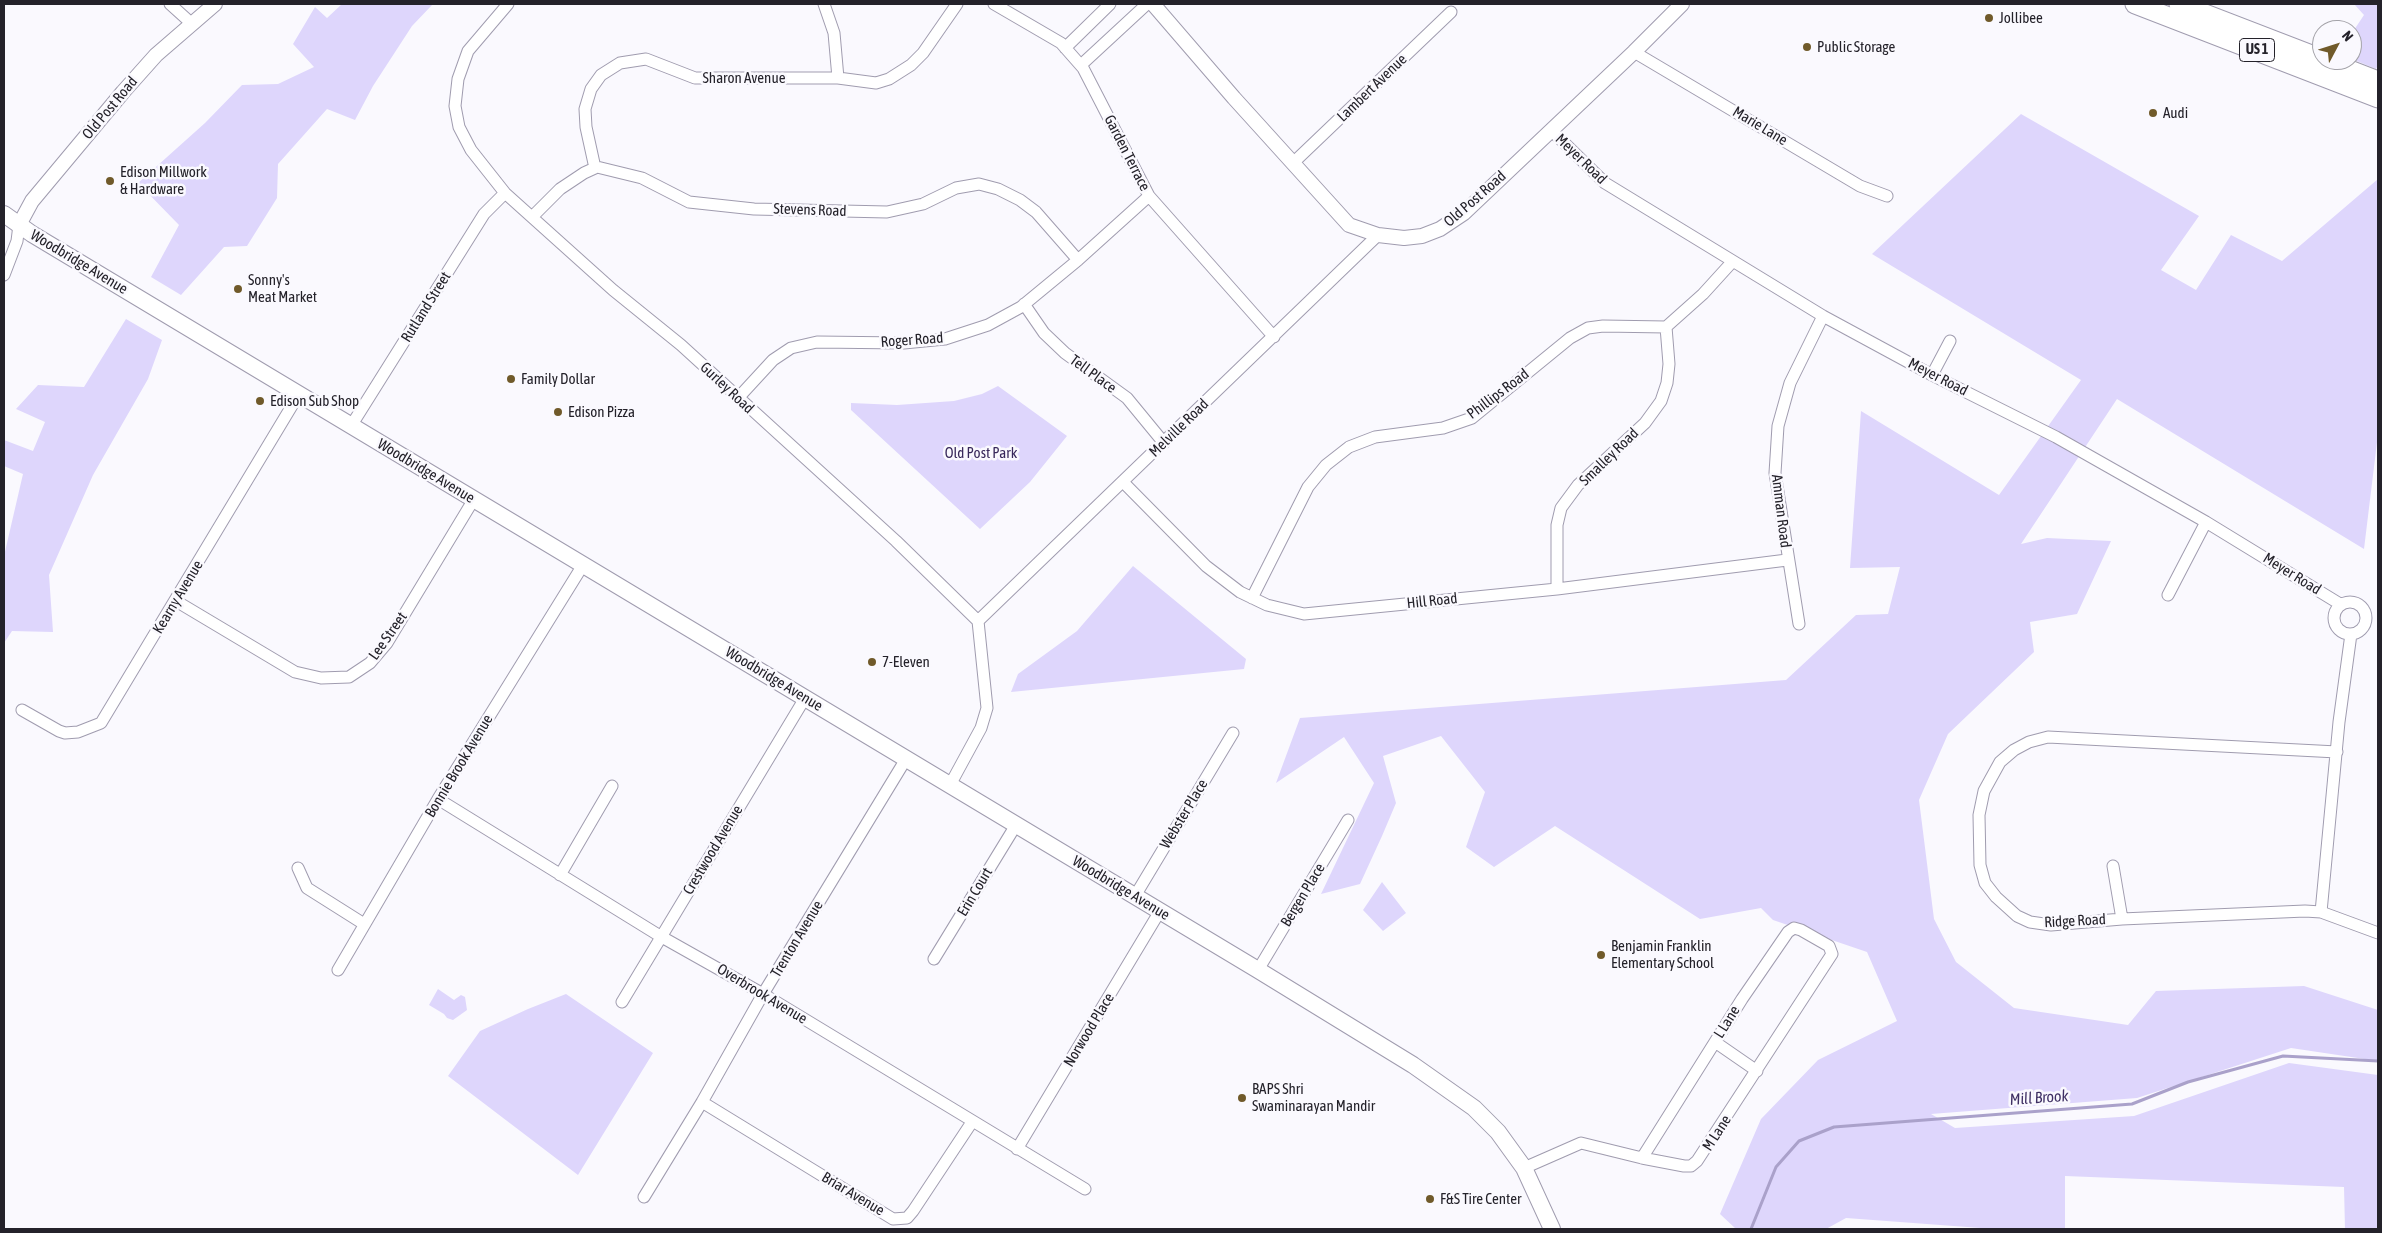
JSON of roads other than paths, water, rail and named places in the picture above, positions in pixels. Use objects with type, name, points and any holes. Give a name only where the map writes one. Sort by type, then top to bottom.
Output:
[{"type":"highway","name":"US 1","points":[[2135,4],[2378,98]]},
{"type":"highway","name":"US 1","points":[[2179,4],[2312,56]]},
{"type":"highway","name":"US 1","points":[[2349,70],[2378,81]]},
{"type":"main road","name":"Woodbridge Avenue","points":[[4,214],[19,225],[351,426],[806,698],[1413,1065],[1474,1108],[1498,1132],[1524,1168],[1552,1229]]},
{"type":"main road","name":"Woodbridge Avenue","points":[[1524,1168],[1543,1229]]},
{"type":"street","points":[[170,4],[192,23]]},
{"type":"street","name":"Old Post Road","points":[[19,225],[32,201],[122,92],[156,55],[215,4]]},
{"type":"street","name":"Gurley Road","points":[[508,4],[468,51],[458,79],[455,106],[459,127],[471,150],[505,192],[613,290],[680,345],[896,541],[978,621]]},
{"type":"street","points":[[824,4],[834,32],[838,78]]},
{"type":"street","name":"Sharon Avenue","points":[[596,168],[586,127],[585,109],[591,89],[602,75],[620,63],[646,60],[695,78],[838,78],[876,83],[899,74],[923,53],[956,4]]},
{"type":"street","name":"Garden Terrace","points":[[994,4],[1065,48],[1080,64],[1149,196],[1274,337]]},
{"type":"street","points":[[1065,48],[1110,4]]},
{"type":"street","points":[[1080,64],[1147,4]]},
{"type":"street","name":"Old Post Road","points":[[1153,4],[1234,98],[1349,225],[1378,235],[1404,238],[1422,236],[1440,229],[1464,213],[1682,4]]},
{"type":"street","name":"Lambert Avenue","points":[[1293,163],[1452,12]]},
{"type":"street","name":"Marie Lane","points":[[1634,52],[1860,186],[1887,196]]},
{"type":"street","name":"Meyer Road","points":[[1551,130],[1605,183],[1823,316],[1932,375],[2056,437],[2206,522],[2340,604],[2356,602],[2364,610],[2366,620],[2361,630],[2351,634]]},
{"type":"street","points":[[532,217],[560,189],[596,168]]},
{"type":"street","name":"Stevens Road","points":[[596,168],[642,178],[689,202],[754,208],[887,212],[924,204],[956,188],[979,184],[998,189],[1036,212],[1078,260]]},
{"type":"street","name":"Rutland Street","points":[[351,426],[484,214],[505,192]]},
{"type":"street","name":"Roger Road","points":[[738,398],[773,360],[791,348],[817,342],[904,343],[945,339],[988,325],[1024,304],[1078,260],[1149,196]]},
{"type":"street","points":[[4,275],[17,241],[19,225]]},
{"type":"street","name":"Melville Road","points":[[978,621],[1378,235]]},
{"type":"street","points":[[1666,326],[1703,294],[1733,260]]},
{"type":"street","name":"Tell Place","points":[[1024,304],[1044,333],[1065,353],[1127,398],[1164,443]]},
{"type":"street","name":"Amman Road","points":[[1799,624],[1774,473],[1778,426],[1790,383],[1823,316]]},
{"type":"street","name":"Phillips Road","points":[[1252,598],[1308,487],[1326,465],[1349,447],[1375,437],[1443,428],[1472,418],[1570,338],[1588,328],[1603,326],[1666,326]]},
{"type":"street","name":"Smalley Road","points":[[1557,589],[1557,525],[1561,508],[1578,485],[1644,423],[1661,401],[1667,383],[1669,364],[1666,326]]},
{"type":"street","points":[[1932,375],[1950,341]]},
{"type":"street","name":"Kearny Avenue","points":[[22,710],[58,731],[78,732],[101,723],[299,394]]},
{"type":"street","name":"Hill Road","points":[[1123,482],[1206,566],[1240,592],[1267,605],[1304,614],[1557,589],[1787,560]]},
{"type":"street","name":"Lee Street","points":[[176,601],[295,672],[321,678],[349,677],[370,663],[387,643],[474,499]]},
{"type":"street","points":[[2168,595],[2206,522]]},
{"type":"street","name":"Bonnie Brook Avenue","points":[[338,970],[438,799],[583,565]]},
{"type":"street","points":[[2321,912],[2351,634],[2341,631],[2334,623],[2334,613],[2340,604]]},
{"type":"street","points":[[950,785],[981,728],[987,708],[978,621]]},
{"type":"street","name":"Crestwood Avenue","points":[[622,1002],[660,936],[806,698]]},
{"type":"street","name":"Webster Place","points":[[1135,896],[1233,733]]},
{"type":"street","name":"Ridge Road","points":[[2337,752],[2048,737],[2029,742],[2014,750],[2000,762],[1984,791],[1979,815],[1980,865],[1985,883],[1996,897],[2017,916],[2030,922],[2051,925],[2122,919],[2284,911],[2321,912],[2378,933]]},
{"type":"street","name":"Trenton Avenue","points":[[644,1197],[702,1102],[763,994],[906,759]]},
{"type":"street","points":[[560,875],[612,786]]},
{"type":"street","name":"Overbrook Avenue","points":[[438,799],[660,936],[763,994],[1085,1189]]},
{"type":"street","name":"Bergen Place","points":[[1258,970],[1348,820]]},
{"type":"street","name":"Erin Court","points":[[934,959],[1016,825]]},
{"type":"street","points":[[2113,866],[2122,919]]},
{"type":"street","points":[[298,868],[307,888],[364,924]]},
{"type":"street","name":"Norwood Place","points":[[1017,1149],[1160,911]]},
{"type":"street","name":"L Lane","points":[[1642,1158],[1714,1042],[1788,932],[1794,928],[1800,930],[1832,950]]},
{"type":"street","name":"M Lane","points":[[1524,1168],[1581,1143],[1642,1158],[1691,1166],[1698,1161],[1757,1071],[1832,954],[1832,950]]},
{"type":"street","points":[[1714,1042],[1757,1071]]},
{"type":"street","name":"Briar Avenue","points":[[702,1102],[894,1219],[907,1218],[913,1211],[972,1122]]},
{"type":"waterway","name":"Mill Brook","points":[[1751,1229],[1776,1167],[1799,1141],[1834,1127],[2132,1104],[2188,1082],[2283,1056],[2378,1061]]},
{"type":"place","name":"Jollibee","points":[[1989,18]]},
{"type":"place","name":"Public Storage","points":[[1807,47]]},
{"type":"place","name":"Audi","points":[[2153,113]]},
{"type":"place","name":"Edison Millwork & Hardware","points":[[110,181]]},
{"type":"place","name":"Sonny's Meat Market","points":[[238,289]]},
{"type":"place","name":"Family Dollar","points":[[511,379]]},
{"type":"place","name":"Edison Sub Shop","points":[[260,401]]},
{"type":"place","name":"Edison Pizza","points":[[558,412]]},
{"type":"place","name":"7-Eleven","points":[[872,662]]},
{"type":"place","name":"Benjamin Franklin Elementary School","points":[[1601,955]]},
{"type":"place","name":"BAPS Shri Swaminarayan Mandir","points":[[1242,1098]]},
{"type":"place","name":"F&S Tire Center","points":[[1430,1199]]},
{"type":"park label","name":"Old Post Park","points":[[981,453]]}]
